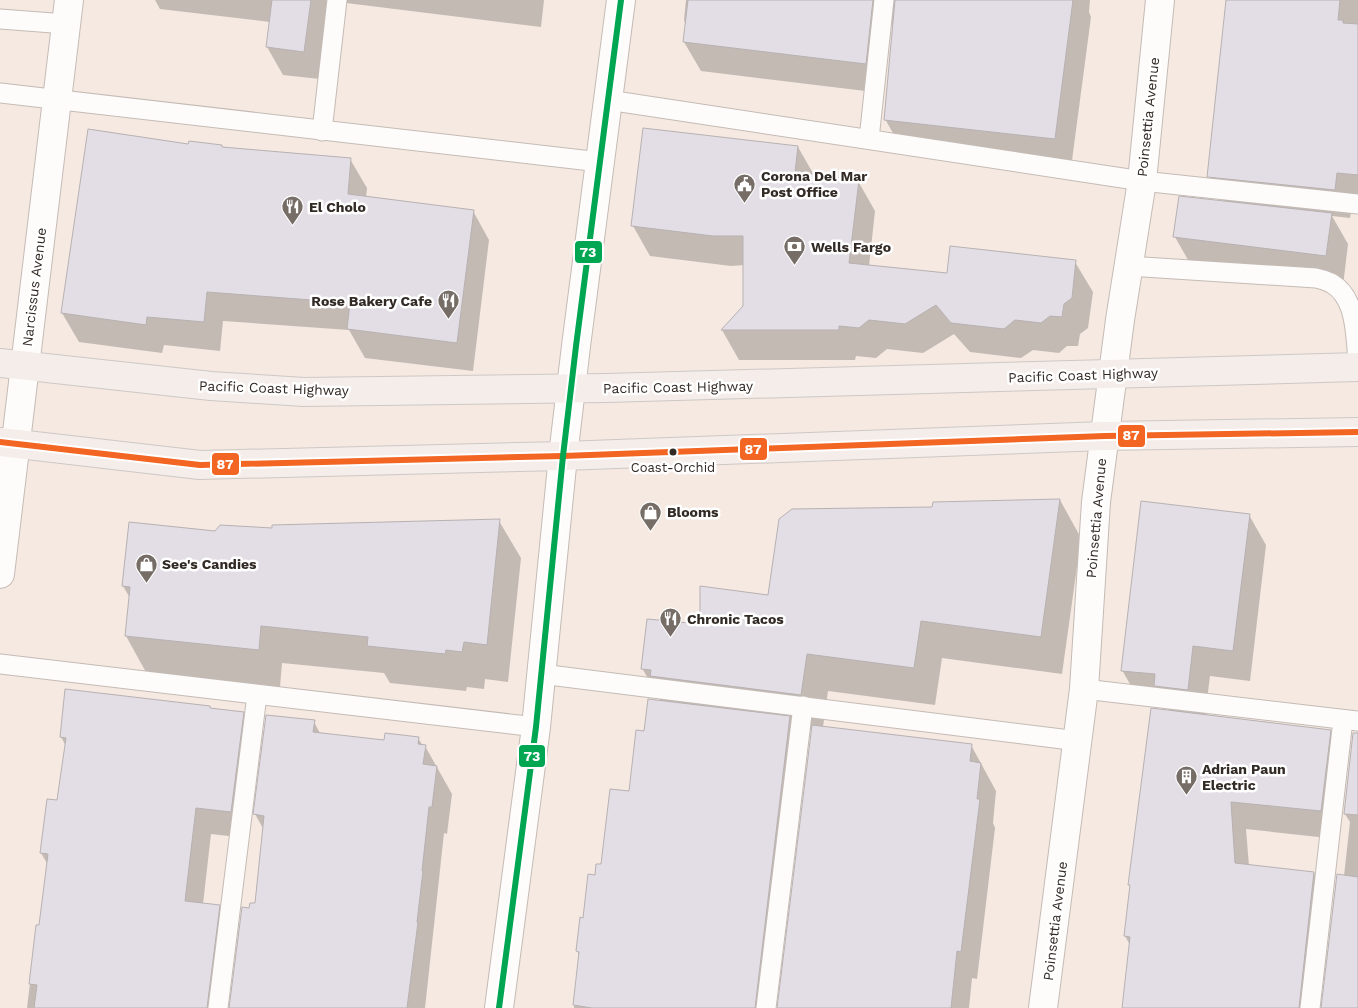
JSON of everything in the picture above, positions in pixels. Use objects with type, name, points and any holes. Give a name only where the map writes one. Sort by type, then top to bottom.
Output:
[{"type":"highway","name":"Pacific Coast Highway","points":[[12,365],[211,386],[304,392],[571,389],[1358,367]]},
{"type":"highway","points":[[8,443],[200,465],[563,456],[1104,436],[1358,432]]},
{"type":"street","points":[[499,1008],[536,728],[563,456],[621,0]]},
{"type":"street","name":"Poinsettia Avenue","points":[[1043,1008],[1084,689],[1096,502],[1128,266],[1142,181],[1160,0]]},
{"type":"street","name":"Narcissus Avenue","points":[[0,574],[12,365],[57,100],[68,12]]},
{"type":"lane","points":[[322,131],[337,0]]},
{"type":"lane","points":[[869,140],[884,0]]},
{"type":"lane","points":[[0,18],[68,12]]},
{"type":"lane","points":[[0,93],[600,162]]},
{"type":"lane","points":[[608,100],[1142,181],[1358,204]]},
{"type":"lane","points":[[1128,266],[1316,278],[1332,283],[1344,294],[1351,307],[1358,359]]},
{"type":"lane","points":[[0,664],[536,728]]},
{"type":"lane","points":[[541,674],[1078,741]]},
{"type":"lane","points":[[1084,689],[1350,720],[1310,1008]]},
{"type":"lane","points":[[218,1008],[257,695]]},
{"type":"lane","points":[[766,1008],[803,706]]},
{"type":"building","points":[[272,0],[311,0],[304,52],[266,47]]},
{"type":"building","points":[[688,0],[873,0],[866,64],[683,42]]},
{"type":"building","points":[[895,0],[1073,0],[1055,139],[884,120]]},
{"type":"building","points":[[1226,0],[1340,0],[1338,20],[1343,20],[1343,23],[1358,24],[1358,175],[1337,173],[1335,190],[1207,177]]},
{"type":"building","points":[[643,128],[798,146],[795,172],[859,180],[849,263],[947,273],[950,246],[1076,260],[1072,298],[1064,304],[1062,317],[1050,316],[1041,323],[1015,320],[1004,329],[951,323],[936,305],[905,324],[869,320],[859,328],[839,326],[839,330],[721,330],[743,306],[743,236],[713,236],[631,226]]},
{"type":"building","points":[[88,129],[188,144],[189,141],[222,145],[222,147],[351,158],[348,194],[474,210],[457,343],[347,329],[350,303],[207,292],[204,322],[147,317],[146,325],[61,313]]},
{"type":"building","points":[[1179,196],[1332,213],[1326,256],[1173,237]]},
{"type":"building","points":[[1060,499],[1041,637],[921,621],[914,668],[807,654],[801,695],[650,676],[651,670],[641,669],[647,619],[700,624],[700,586],[768,595],[779,519],[792,509],[932,507],[933,502]]},
{"type":"building","points":[[1141,501],[1250,514],[1233,651],[1193,646],[1188,690],[1154,686],[1155,674],[1121,671]]},
{"type":"building","points":[[500,519],[487,645],[464,642],[462,652],[446,650],[445,654],[367,646],[368,637],[261,626],[259,650],[125,636],[130,587],[122,586],[129,522],[215,531],[220,525],[272,528],[272,525]]},
{"type":"building","points":[[65,689],[210,706],[210,708],[244,712],[231,812],[196,808],[185,901],[220,905],[207,1008],[34,1008],[37,985],[29,984],[36,925],[39,925],[48,854],[40,853],[47,799],[57,800],[66,738],[60,737]]},
{"type":"building","points":[[648,699],[790,716],[755,1008],[592,1008],[573,1005],[579,952],[576,951],[580,917],[583,918],[588,874],[595,875],[596,864],[601,864],[610,789],[629,791],[636,730],[644,731]]},
{"type":"building","points":[[1151,708],[1331,730],[1321,811],[1231,802],[1235,863],[1314,872],[1299,1008],[1122,1008],[1130,937],[1124,936],[1130,885],[1128,885]]},
{"type":"building","points":[[266,715],[315,720],[313,732],[384,740],[385,733],[419,737],[418,744],[426,745],[423,764],[437,766],[432,807],[429,807],[418,922],[407,1008],[229,1008],[242,907],[249,908],[250,903],[255,903],[264,816],[253,814]]},
{"type":"building","points":[[812,725],[972,744],[970,761],[981,763],[977,799],[980,799],[961,952],[957,951],[951,1008],[777,1008]]},
{"type":"building","points":[[1353,733],[1358,733],[1358,815],[1344,814]]},
{"type":"building","points":[[1337,874],[1358,877],[1358,1008],[1321,1008]]},
{"type":"transit line","name":"73","points":[[499,1008],[536,727],[576,346],[621,0]]},
{"type":"transit line","name":"87","points":[[0,442],[200,465],[563,456],[1105,436],[1358,432]]},
{"type":"place","name":"Corona Del Mar Post Office","points":[[745,203]]},
{"type":"place","name":"El Cholo","points":[[293,226]]},
{"type":"place","name":"Wells Fargo","points":[[795,266]]},
{"type":"place","name":"Rose Bakery Cafe","points":[[448,320]]},
{"type":"place","name":"Coast-Orchid","points":[[673,452]]},
{"type":"place","name":"Blooms","points":[[651,531]]},
{"type":"place","name":"See's Candies","points":[[146,583]]},
{"type":"place","name":"Chronic Tacos","points":[[671,638]]},
{"type":"place","name":"Adrian Paun Electric","points":[[1186,796]]}]
